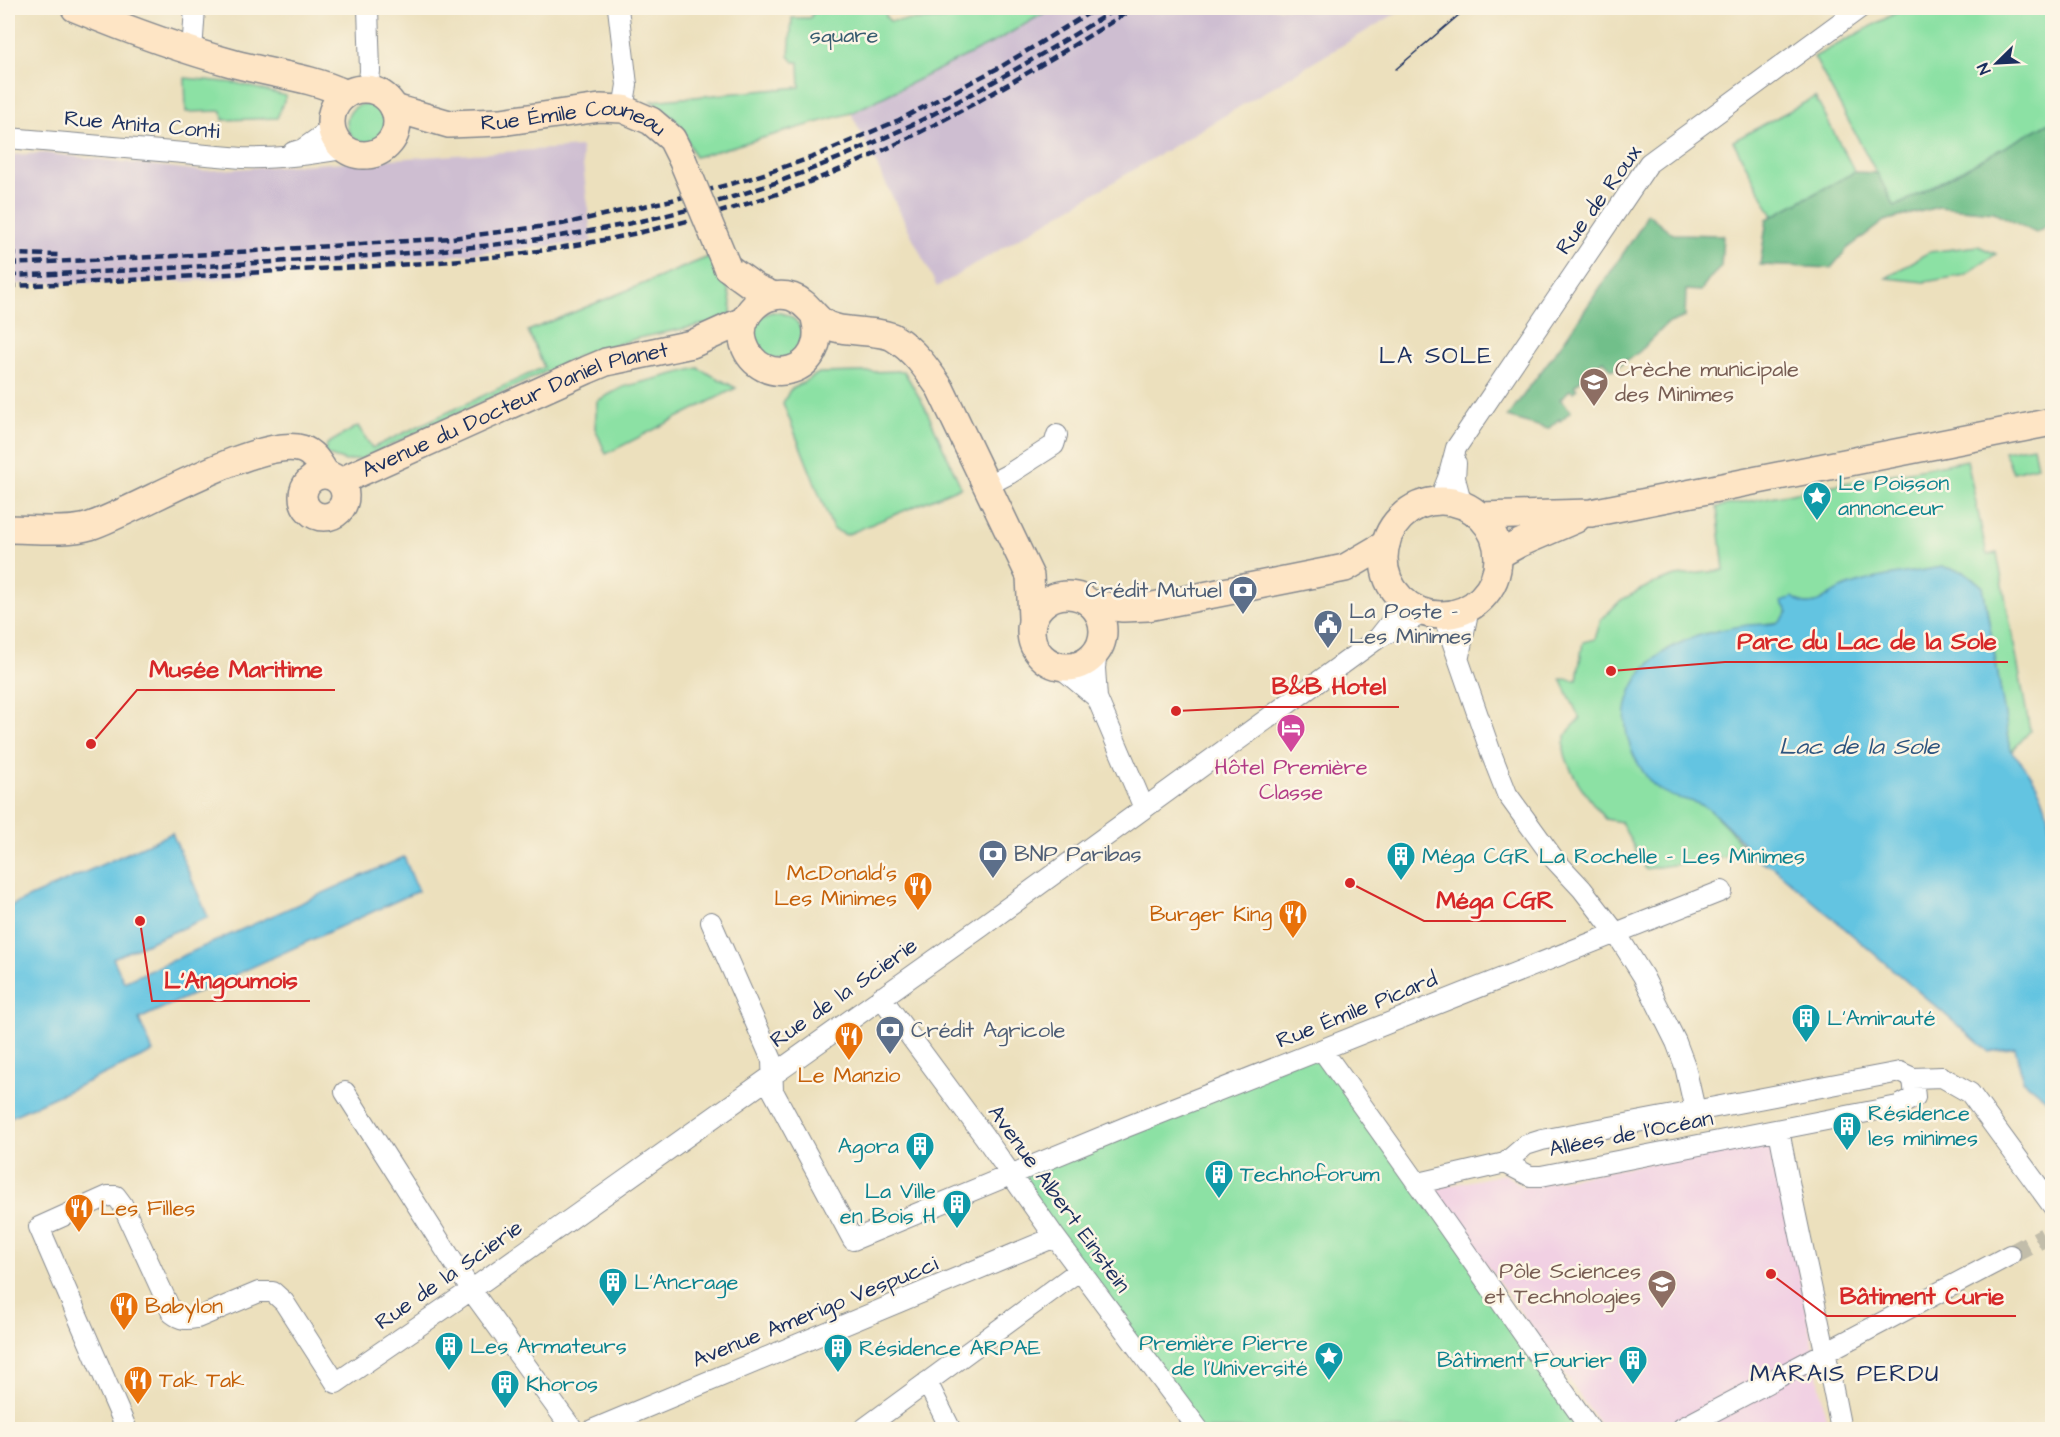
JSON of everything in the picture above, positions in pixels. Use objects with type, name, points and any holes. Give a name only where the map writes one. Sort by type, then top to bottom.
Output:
[{"type":"street","points":[[75,8],[157,41],[192,52],[313,82],[344,114],[353,154],[364,156],[375,154],[385,149],[392,140],[397,119],[394,108],[379,92],[344,114]]},
{"type":"street","points":[[192,52],[195,8]]},
{"type":"street","points":[[344,114],[370,71],[368,8]]},
{"type":"street","points":[[618,8],[627,85],[623,109]]},
{"type":"street","name":"Rue de Roux","points":[[1460,507],[1455,478],[1456,448],[1650,163],[1860,8]]},
{"type":"street","name":"Rue Émile Couneau","points":[[394,108],[449,124]]},
{"type":"street","name":"Rue Émile Couneau","points":[[392,140],[449,124],[501,122],[600,108],[623,109],[651,122],[672,139],[727,267]]},
{"type":"street","name":"Rue Anita Conti","points":[[8,138],[242,158],[272,158],[303,149],[344,114]]},
{"type":"street","points":[[727,267],[756,288],[774,296]]},
{"type":"street","points":[[727,267],[746,317]]},
{"type":"street","points":[[813,354],[818,342],[818,330],[815,318],[803,302],[784,295],[774,296],[754,306],[746,317],[742,331],[749,354],[764,368],[775,371],[796,368],[813,354],[849,344],[881,346],[915,355]]},
{"type":"street","name":"Avenue du Docteur Daniel Planet","points":[[8,529],[89,526],[243,458],[284,446],[304,449],[312,454],[326,480],[352,476],[606,362],[692,344],[746,317]]},
{"type":"street","points":[[815,318],[835,328],[892,336],[922,361],[940,388],[1030,576],[1031,639],[1035,649],[1041,657],[1060,667],[1097,698]]},
{"type":"street","name":"Avenue du Docteur Daniel Planet","points":[[692,344],[749,354]]},
{"type":"street","points":[[1498,555],[1520,543],[1591,513],[2052,422]]},
{"type":"street","points":[[986,486],[1054,445],[1057,435]]},
{"type":"street","points":[[1460,507],[1489,527],[1496,541],[1497,571],[1491,585],[1469,608],[1456,613],[1434,614],[1408,604],[1394,588],[1385,566],[1386,544],[1397,522],[1405,513],[1416,507],[1460,507],[1591,513]]},
{"type":"street","points":[[1032,618],[1048,599],[1060,595],[1123,608],[1148,607],[1345,568],[1386,544]]},
{"type":"street","points":[[1017,549],[1028,566],[1043,580],[1082,599],[1098,613],[1102,623],[1095,668],[1097,698],[1144,808]]},
{"type":"street","points":[[1345,568],[1394,588]]},
{"type":"street","name":"Rue de la Scierie","points":[[1377,639],[1390,623],[1394,588]]},
{"type":"street","points":[[1060,667],[1085,663],[1100,642],[1148,607]]},
{"type":"street","points":[[1459,656],[1469,608]]},
{"type":"street","points":[[1434,614],[1459,656],[1483,731],[1507,794],[1554,859],[1582,889],[1616,933],[1643,976],[1685,1066],[1695,1110]]},
{"type":"street","name":"Rue de la Scierie","points":[[127,1430],[39,1227],[108,1196],[116,1196],[122,1204],[172,1313],[187,1320],[197,1318],[259,1292],[265,1290],[273,1292],[284,1302],[336,1383],[471,1290],[881,997],[1377,639],[1434,614]]},
{"type":"street","name":"Rue Émile Picard","points":[[772,1073],[773,1091],[853,1240],[1722,891]]},
{"type":"street","points":[[711,922],[772,1060],[772,1073]]},
{"type":"street","name":"Avenue Albert Einstein","points":[[881,997],[1055,1237],[1199,1430]]},
{"type":"street","points":[[1322,1050],[1419,1183],[1475,1268],[1591,1430]]},
{"type":"street","name":"Allées de l'Océan","points":[[1894,1072],[1905,1073],[1914,1085],[1914,1097],[1898,1106],[1541,1176],[1530,1176],[1505,1162],[1526,1145],[1542,1140],[1894,1072]]},
{"type":"street","points":[[1914,1085],[1942,1077],[1970,1093],[2052,1205]]},
{"type":"street","points":[[345,1092],[471,1290],[573,1430]]},
{"type":"street","points":[[1779,1130],[1841,1430]]},
{"type":"street","points":[[1419,1183],[1505,1162]]},
{"type":"street","name":"Avenue Amerigo Vespucci","points":[[592,1430],[1055,1237]]},
{"type":"street","points":[[1682,1428],[2010,1255]]},
{"type":"street","points":[[862,1430],[1080,1270]]},
{"type":"street","points":[[927,1382],[951,1430]]},
{"type":"shaded area","points":[[1053,8],[1405,8],[937,287],[851,113],[998,40]]},
{"type":"shaded area","points":[[581,147],[592,242],[193,281],[8,284],[8,155],[44,153],[202,171]]},
{"type":"shaded area","name":"Pôle Sciences et Technologies","points":[[1775,1139],[1828,1429],[1603,1429],[1433,1189],[1504,1174],[1523,1187]]},
{"type":"green space","name":"square","points":[[816,8],[885,8],[886,17],[890,21],[945,19],[944,8],[1053,8],[998,40],[851,113],[695,157],[681,126],[651,101],[800,87],[799,62],[794,62],[789,56],[792,18],[810,18]]},
{"type":"green space","points":[[1905,8],[2052,8],[2052,121],[1895,207],[1814,57]]},
{"type":"green space","points":[[185,78],[236,83],[286,96],[277,118],[223,120],[222,111],[186,112]]},
{"type":"green space","points":[[1815,97],[1855,172],[1773,216],[1733,141]]},
{"type":"green space","points":[[366,104],[373,105],[379,110],[384,116],[384,130],[379,136],[373,141],[366,142],[359,141],[353,136],[348,130],[347,123],[348,116],[353,110],[359,105]]},
{"type":"green space","points":[[2052,121],[2052,224],[2036,233],[1994,212],[1938,207],[1884,221],[1847,249],[1831,268],[1760,265],[1767,219],[1855,172],[1877,173],[1895,207]]},
{"type":"green space","points":[[1647,213],[1673,234],[1723,235],[1721,267],[1701,291],[1686,290],[1685,317],[1667,324],[1639,352],[1612,370],[1603,360],[1581,376],[1583,378],[1574,386],[1577,389],[1573,392],[1570,390],[1560,399],[1571,411],[1560,421],[1559,419],[1548,429],[1507,417],[1564,341],[1641,227]]},
{"type":"green space","points":[[1978,246],[1996,254],[1965,275],[1925,282],[1886,278],[1929,252]]},
{"type":"green space","points":[[711,256],[723,276],[730,298],[731,314],[706,324],[638,338],[581,355],[361,459],[346,461],[324,454],[327,444],[358,426],[372,448],[544,367],[528,331]]},
{"type":"green space","points":[[771,312],[789,316],[800,327],[801,342],[791,358],[763,358],[756,351],[755,323],[762,316]]},
{"type":"green space","points":[[698,368],[736,388],[606,454],[595,428],[597,401],[623,387]]},
{"type":"green space","points":[[904,371],[925,407],[961,487],[846,535],[833,529],[783,403],[790,390],[819,373]]},
{"type":"green space","points":[[2033,446],[2037,466],[2013,472],[2004,451]]},
{"type":"green space","points":[[1967,460],[1987,555],[1997,553],[2030,731],[2011,752],[1983,587],[1965,572],[1943,567],[1871,580],[1843,588],[1817,603],[1782,602],[1788,612],[1780,622],[1698,636],[1668,649],[1642,770],[1655,786],[1707,807],[1729,829],[1748,854],[1645,869],[1621,822],[1605,819],[1578,783],[1565,752],[1566,736],[1580,719],[1561,679],[1577,680],[1583,642],[1595,639],[1601,620],[1621,600],[1652,584],[1676,576],[1724,570],[1717,507]]},
{"type":"green space","points":[[1322,1050],[1591,1429],[1199,1429],[1011,1175]]},
{"type":"water","name":"Lac de la Sole","points":[[1943,567],[1965,572],[1983,587],[2011,751],[2021,761],[2036,784],[2049,822],[2050,849],[2052,849],[2052,1104],[2023,1080],[2015,1047],[1989,1052],[1773,867],[1750,856],[1738,838],[1710,810],[1697,803],[1670,795],[1656,787],[1635,758],[1628,741],[1626,723],[1631,692],[1649,664],[1678,644],[1721,630],[1780,622],[1788,612],[1781,602],[1793,597],[1802,603],[1814,603],[1855,584]]},
{"type":"water","points":[[172,833],[208,917],[113,958],[124,982],[404,857],[418,891],[139,1019],[153,1052],[8,1118],[8,907]]},
{"type":"tunnel","points":[[2010,1255],[2044,1237]]},
{"type":"tram line","points":[[1396,69],[1467,8]]},
{"type":"railway","points":[[8,264],[193,255],[452,238],[562,224],[672,200],[752,178],[813,157],[899,120],[1002,66],[1097,8]]},
{"type":"railway","points":[[8,276],[305,260],[471,247],[580,233],[688,210],[792,177],[888,136],[1027,63],[1117,8]]},
{"type":"railway","points":[[8,286],[454,261],[546,250],[659,228],[743,205],[795,187],[896,144],[993,93],[1134,8]]},
{"type":"railway","points":[[8,254],[61,255]]},
{"type":"place","name":"Crèche municipale des Minimes","points":[[1594,408]]},
{"type":"place","name":"Le Poisson annonceur","points":[[1817,522]]},
{"type":"place","name":"Crédit Mutuel","points":[[1243,616]]},
{"type":"place","name":"La Poste - Les Minimes","points":[[1328,650]]},
{"type":"place","name":"Parc du Lac de la Sole","points":[[1611,671]]},
{"type":"place","name":"B&B Hotel","points":[[1176,711]]},
{"type":"place","name":"Musée Maritime","points":[[91,744]]},
{"type":"place","name":"Hôtel Première Classe","points":[[1291,754]]},
{"type":"place","name":"BNP Paribas","points":[[993,880]]},
{"type":"place","name":"Méga CGR La Rochelle - Les Minimes","points":[[1401,882]]},
{"type":"place","name":"Méga CGR","points":[[1350,883]]},
{"type":"place","name":"McDonald's Les Minimes","points":[[918,912]]},
{"type":"place","name":"L'Angoumois","points":[[140,921]]},
{"type":"place","name":"Burger King","points":[[1293,940]]},
{"type":"place","name":"L'Amirauté","points":[[1806,1044]]},
{"type":"place","name":"Crédit Agricole","points":[[890,1056]]},
{"type":"place","name":"Le Manzio","points":[[849,1062]]},
{"type":"place","name":"Résidence les minimes","points":[[1847,1152]]},
{"type":"place","name":"Agora","points":[[920,1172]]},
{"type":"place","name":"Technoforum","points":[[1219,1200]]},
{"type":"place","name":"La Ville en Bois H","points":[[957,1230]]},
{"type":"place","name":"Les Filles","points":[[79,1234]]},
{"type":"place","name":"Bâtiment Curie","points":[[1771,1274]]},
{"type":"place","name":"L'Ancrage","points":[[613,1308]]},
{"type":"place","name":"Pôle Sciences et Technologies","points":[[1662,1310]]},
{"type":"place","name":"Babylon","points":[[124,1332]]},
{"type":"place","name":"Les Armateurs","points":[[449,1372]]},
{"type":"place","name":"Résidence ARPAE","points":[[838,1374]]},
{"type":"place","name":"Première Pierre de l'Université","points":[[1329,1382]]},
{"type":"place","name":"Bâtiment Fourier","points":[[1633,1386]]},
{"type":"place","name":"Tak Tak","points":[[138,1406]]},
{"type":"place","name":"Khoros","points":[[505,1410]]},
{"type":"district","name":"LA SOLE","points":[[1436,356]]},
{"type":"district","name":"MARAIS PERDU","points":[[1845,1374]]}]
